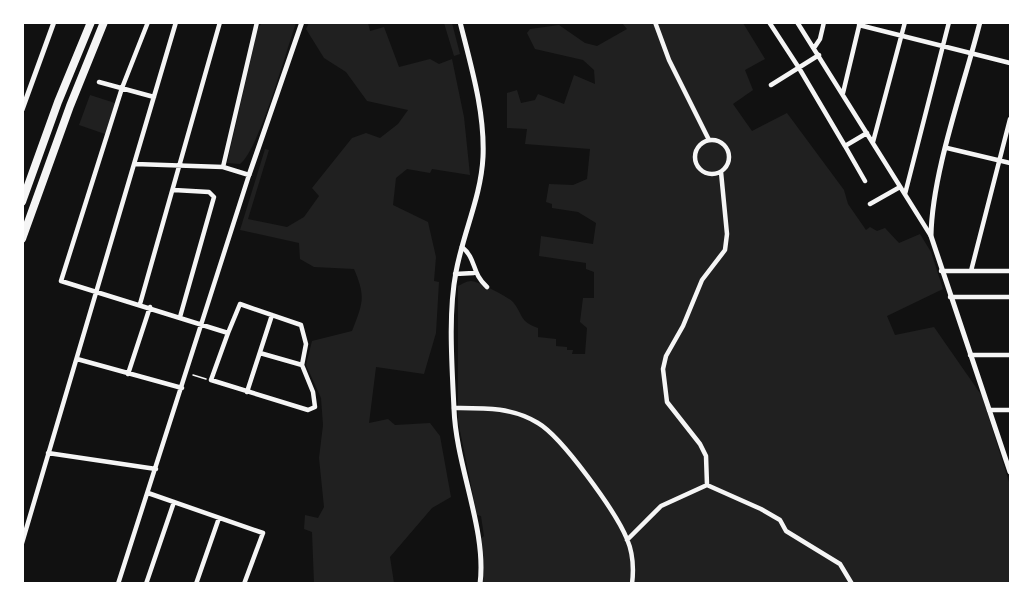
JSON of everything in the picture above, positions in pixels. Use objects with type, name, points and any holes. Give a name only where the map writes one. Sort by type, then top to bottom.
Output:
[{"type":"highway","points":[[22,202],[58,102],[91,22]]},
{"type":"highway","points":[[22,239],[70,105],[104,22]]},
{"type":"street","points":[[22,110],[54,22]]},
{"type":"street","points":[[148,22],[122,88],[61,281],[228,333]]},
{"type":"street","points":[[22,543],[176,22]]},
{"type":"street","points":[[140,304],[220,22]]},
{"type":"street","points":[[118,584],[249,175],[302,22]]},
{"type":"street","points":[[459,22],[483,128],[483,158],[477,198],[455,274],[452,307],[454,408],[464,481],[478,532],[480,584]]},
{"type":"street","points":[[655,22],[673,69],[709,140],[722,144],[728,151],[728,165],[721,172],[705,174],[695,162],[697,148],[709,140]]},
{"type":"street","points":[[769,22],[799,68],[865,181]]},
{"type":"street","points":[[797,22],[932,236]]},
{"type":"street","points":[[814,48],[820,39],[824,22]]},
{"type":"street","points":[[873,142],[905,22]]},
{"type":"street","points":[[905,194],[949,22]]},
{"type":"street","points":[[980,22],[932,213],[932,236],[941,271],[1011,472]]},
{"type":"street","points":[[223,167],[256,23]]},
{"type":"street","points":[[843,93],[860,24],[1011,63]]},
{"type":"street","points":[[771,85],[819,55]]},
{"type":"street","points":[[99,82],[154,97]]},
{"type":"street","points":[[971,271],[1011,119]]},
{"type":"street","points":[[845,146],[867,133]]},
{"type":"street","points":[[947,148],[1011,163]]},
{"type":"street","points":[[135,164],[223,167],[249,175]]},
{"type":"street","points":[[707,484],[706,456],[700,444],[667,402],[663,376],[666,356],[683,326],[698,288],[724,250],[727,234],[721,172]]},
{"type":"street","points":[[870,204],[900,187]]},
{"type":"street","points":[[174,190],[209,192],[214,197],[180,317]]},
{"type":"street","points":[[462,247],[469,252],[474,264],[474,273],[487,286]]},
{"type":"street","points":[[941,271],[1011,271]]},
{"type":"street","points":[[455,274],[474,273]]},
{"type":"street","points":[[950,297],[1011,297]]},
{"type":"street","points":[[240,304],[272,315],[301,325],[306,344],[302,365],[313,392],[315,407],[308,410],[211,380],[240,304]]},
{"type":"street","points":[[129,374],[150,308]]},
{"type":"street","points":[[247,392],[272,315]]},
{"type":"street","points":[[260,353],[302,365]]},
{"type":"street","points":[[970,355],[1011,355]]},
{"type":"street","points":[[76,359],[182,388]]},
{"type":"street","points":[[454,408],[497,407],[529,418],[550,431],[607,505],[627,540],[633,561],[632,584]]},
{"type":"street","points":[[989,410],[1011,410]]},
{"type":"street","points":[[48,453],[156,470]]},
{"type":"street","points":[[627,540],[661,506],[707,484],[761,508],[780,520],[786,531],[840,564],[852,584]]},
{"type":"street","points":[[148,493],[263,533],[244,584]]},
{"type":"street","points":[[146,584],[174,502]]},
{"type":"street","points":[[196,584],[219,518]]},
{"type":"path","points":[[187,373],[211,380]]},
{"type":"shaded area","points":[[262,23],[296,23],[255,140],[240,164],[227,163],[258,28]]},
{"type":"shaded area","points":[[309,23],[368,23],[370,31],[384,27],[399,67],[430,59],[439,64],[452,59],[464,117],[470,175],[432,169],[430,173],[407,169],[396,178],[393,205],[428,222],[436,257],[434,281],[439,282],[436,333],[424,374],[376,367],[369,423],[388,419],[395,425],[430,423],[440,436],[451,497],[432,508],[390,557],[394,583],[314,583],[312,532],[304,529],[305,515],[318,518],[324,507],[319,458],[323,425],[321,398],[306,365],[312,341],[352,331],[362,300],[354,269],[314,267],[300,259],[299,243],[240,230],[265,149],[269,150],[248,219],[287,227],[304,217],[319,196],[312,188],[352,138],[366,133],[380,138],[398,124],[408,110],[367,101],[346,72],[324,58],[306,29]]},
{"type":"shaded area","points":[[444,23],[452,23],[460,54],[454,56]]},
{"type":"shaded area","points":[[622,23],[743,23],[765,59],[745,70],[753,90],[733,104],[752,131],[787,113],[844,190],[848,204],[866,230],[870,227],[877,231],[885,228],[899,243],[920,234],[931,252],[943,289],[887,316],[895,335],[934,327],[982,396],[1010,485],[1010,583],[482,583],[481,538],[484,536],[481,516],[477,515],[458,421],[458,286],[471,281],[499,293],[513,302],[525,320],[538,328],[538,337],[556,339],[556,346],[573,350],[572,354],[585,354],[587,328],[580,322],[583,298],[594,298],[594,272],[586,269],[586,263],[539,256],[541,236],[593,244],[596,223],[578,212],[552,208],[552,204],[546,202],[549,184],[573,185],[587,179],[590,149],[525,144],[527,129],[507,128],[507,93],[517,90],[521,103],[535,100],[538,94],[564,104],[574,75],[595,84],[594,70],[583,60],[535,49],[527,33],[530,29],[559,25],[585,43],[597,46],[627,29]]},
{"type":"shaded area","points":[[90,95],[115,103],[105,134],[79,125]]}]
